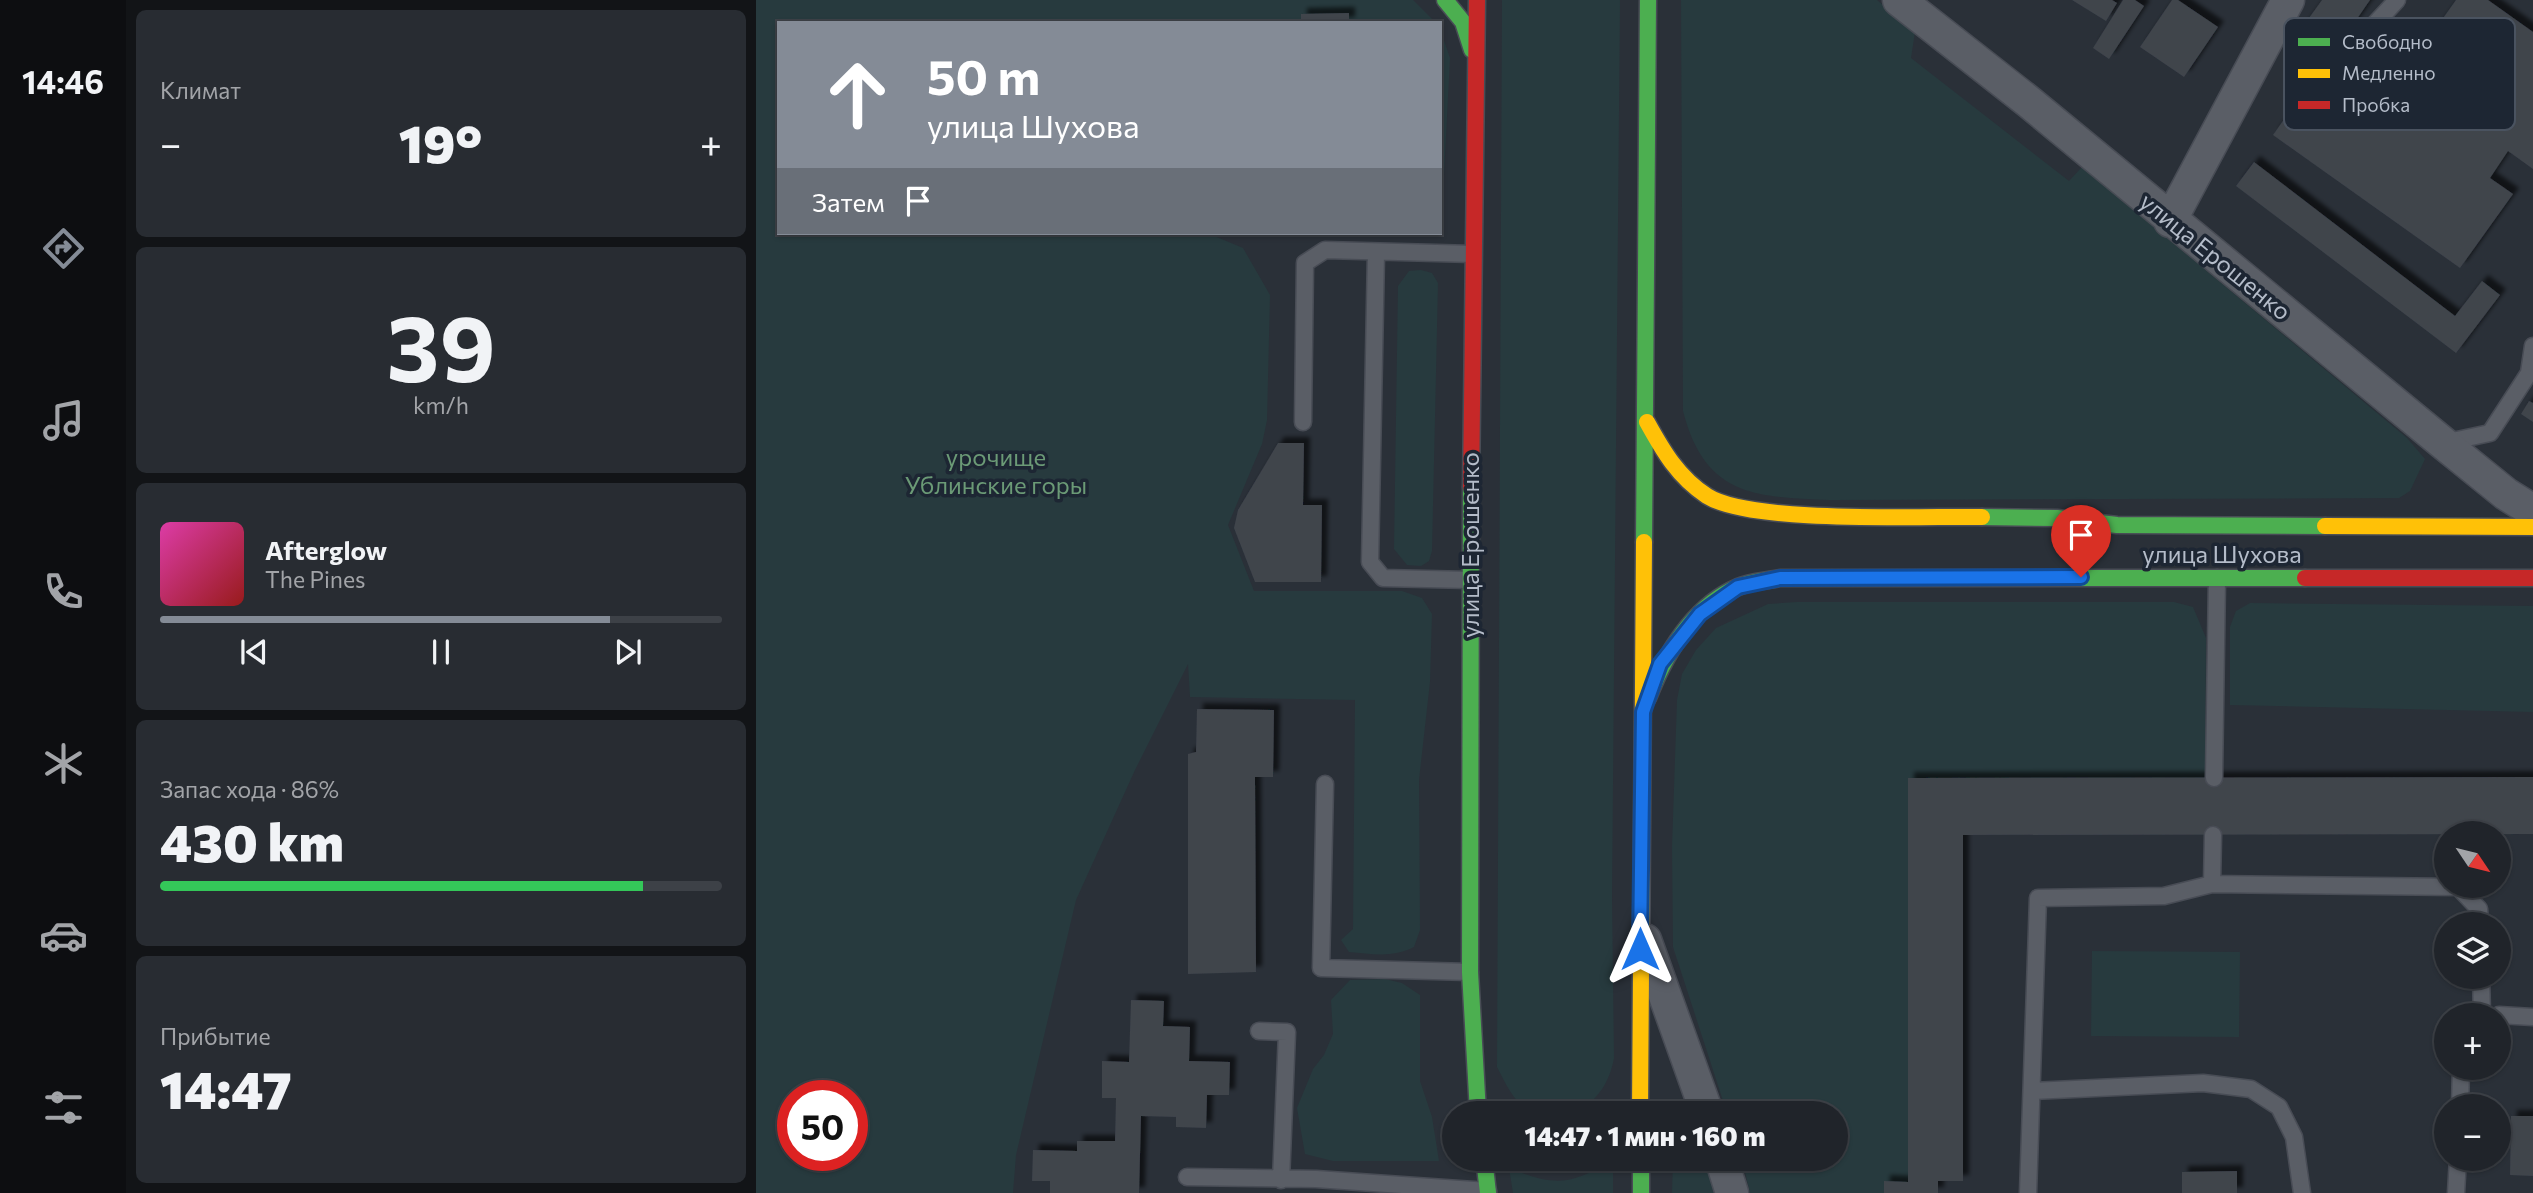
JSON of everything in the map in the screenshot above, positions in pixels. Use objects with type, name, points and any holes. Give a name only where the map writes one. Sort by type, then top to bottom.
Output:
[{"type":"main road","points":[[1445,0],[1463,22],[1475,59]]},
{"type":"main road","name":"улица Ерошенко","points":[[1476,0],[1470,580],[1470,972],[1476,1101]]},
{"type":"main road","points":[[1640,1101],[1648,0]]},
{"type":"main road","name":"улица Шухова","points":[[1647,422],[1671,465],[1708,497],[1760,513],[2057,517],[2143,526],[2533,527]]},
{"type":"main road","name":"улица Шухова","points":[[1643,712],[1660,664],[1700,614],[1738,587],[1780,578],[2533,578]]},
{"type":"main road","points":[[1627,1101],[1640,1068]]},
{"type":"main road","points":[[1475,1090],[1482,1101]]},
{"type":"main road","points":[[1486,1171],[1488,1192]]},
{"type":"main road","points":[[1641,1171],[1641,1193]]},
{"type":"street","name":"улица Ерошенко","points":[[1899,0],[2029,102],[2506,494],[2533,510]]},
{"type":"street","points":[[2171,221],[2288,0]]},
{"type":"street","points":[[1640,925],[1703,1101]]},
{"type":"street","points":[[1725,1171],[1732,1193]]},
{"type":"lane","points":[[2380,18],[2397,0]]},
{"type":"lane","points":[[1303,422],[1305,263],[1325,250],[1473,254]]},
{"type":"lane","points":[[1376,253],[1370,562],[1383,578],[1470,580]]},
{"type":"lane","points":[[2443,443],[2490,433],[2529,373],[2533,346]]},
{"type":"lane","points":[[2214,778],[2217,578]]},
{"type":"lane","points":[[1325,784],[1321,968],[1470,972]]},
{"type":"lane","points":[[2213,835],[2213,884]]},
{"type":"lane","points":[[2028,1193],[2038,898],[2164,896],[2213,884],[2458,887],[2479,912]]},
{"type":"lane","points":[[2511,1016],[2533,1017]]},
{"type":"lane","points":[[1259,1031],[1287,1032],[1281,1180]]},
{"type":"lane","points":[[2032,1091],[2203,1083],[2251,1089],[2279,1107],[2294,1138],[2302,1193]]},
{"type":"lane","points":[[2456,1193],[2457,1171]]},
{"type":"lane","points":[[1187,1177],[1488,1192]]},
{"type":"green space","name":"урочище Ублинские горы","points":[[756,0],[1413,0],[1434,21],[777,21],[777,235],[1212,235],[1243,248],[1270,295],[1267,420],[1262,444],[1228,525],[1254,591],[1402,591],[1422,598],[1432,614],[1430,682],[1419,780],[1420,930],[1414,947],[1390,954],[1349,952],[1341,940],[1353,929],[1355,700],[1190,697],[1188,664],[1135,770],[1076,900],[1016,1155],[1013,1193],[756,1193]]},
{"type":"green space","points":[[1502,0],[1620,0],[1612,897],[1614,1058],[1602,1089],[1592,1101],[1518,1101],[1497,1067]]},
{"type":"green space","points":[[1681,0],[1877,0],[1915,32],[1911,58],[2069,181],[2082,167],[2407,438],[2425,459],[2410,491],[2399,498],[1830,500],[1756,493],[1719,476],[1705,460],[1693,439],[1683,411]]},
{"type":"green space","points":[[1442,35],[1450,58],[1442,214]]},
{"type":"green space","points":[[1409,271],[1432,273],[1438,283],[1432,551],[1429,561],[1421,566],[1407,565],[1394,549],[1398,286]]},
{"type":"green space","points":[[2174,602],[2193,607],[2206,638],[2205,778],[1908,778],[1908,1182],[1884,1182],[1884,1193],[1750,1193],[1745,1171],[1848,1171],[1848,1101],[1723,1101],[1673,947],[1672,847],[1677,700],[1682,674],[1696,650],[1716,628],[1768,604]]},
{"type":"green space","points":[[2250,603],[2533,606],[2533,712],[2230,705],[2230,627],[2236,611]]},
{"type":"green space","points":[[2092,951],[2240,952],[2239,1037],[2091,1036]]},
{"type":"green space","points":[[1385,979],[1402,983],[1420,995],[1420,1081],[1432,1117],[1439,1161],[1333,1161],[1305,1154],[1297,1108],[1313,1069],[1324,1055],[1333,1034],[1331,1000],[1350,980]]},
{"type":"green space","points":[[1509,1171],[1562,1181],[1592,1171],[1613,1171],[1613,1193],[1513,1193]]},
{"type":"green space","points":[[1673,1171],[1709,1171],[1715,1193],[1672,1193]]},
{"type":"building","points":[[2072,0],[2112,0],[2117,3],[2106,21]]},
{"type":"building","points":[[2123,0],[2135,0],[2144,6],[2109,59],[2093,48]]},
{"type":"building","points":[[2172,0],[2178,0],[2218,27],[2184,77],[2140,47]]},
{"type":"building","points":[[2322,0],[2370,0],[2358,18],[2309,18]]},
{"type":"building","points":[[2456,0],[2488,0],[2513,18],[2443,18]]},
{"type":"building","points":[[1349,13],[1349,21],[1301,21],[1301,14]]},
{"type":"building","points":[[2515,19],[2533,32],[2533,169],[2508,151],[2490,178],[2513,194],[2460,268],[2273,135],[2284,119],[2284,130],[2515,130]]},
{"type":"building","points":[[2254,162],[2455,316],[2482,281],[2500,295],[2456,353],[2236,186]]},
{"type":"building","points":[[2529,401],[2533,403],[2533,422],[2521,414]]},
{"type":"building","points":[[1278,443],[1304,443],[1303,505],[1322,505],[1321,582],[1255,582],[1234,528],[1238,510]]},
{"type":"building","points":[[1197,709],[1274,710],[1273,777],[1255,777],[1256,972],[1188,974],[1188,754],[1196,752]]},
{"type":"building","points":[[2533,777],[2533,834],[2511,834],[2511,821],[2434,821],[2434,834],[1963,835],[1963,1181],[1938,1181],[1938,1193],[1884,1193],[1884,1181],[1908,1182],[1908,778]]},
{"type":"building","points":[[1131,1000],[1164,1001],[1163,1026],[1190,1027],[1189,1061],[1230,1062],[1229,1095],[1207,1095],[1206,1128],[1176,1127],[1176,1117],[1141,1116],[1139,1193],[1050,1193],[1050,1181],[1032,1181],[1033,1150],[1077,1151],[1077,1141],[1115,1141],[1116,1098],[1102,1098],[1102,1061],[1129,1062]]},
{"type":"building","points":[[2511,1116],[2533,1116],[2533,1176],[2510,1175]]},
{"type":"building","points":[[2237,1171],[2237,1193],[2182,1193],[2182,1172]]},
{"type":"traffic: fast","points":[[1445,0],[1463,22],[1472,50]]},
{"type":"traffic: fast","points":[[1644,542],[1648,0]]},
{"type":"traffic: fast","points":[[1471,487],[1470,972],[1477,1101]]},
{"type":"traffic: fast","points":[[1982,517],[2057,518],[2117,525],[2325,526]]},
{"type":"traffic: fast","points":[[1648,698],[1672,649],[1694,619],[1722,595],[1753,582],[1780,578],[2305,578]]},
{"type":"traffic: fast","points":[[1485,1171],[1488,1193]]},
{"type":"traffic: fast","points":[[1641,1171],[1641,1193]]},
{"type":"traffic: slow","points":[[1647,422],[1679,472],[1707,496],[1729,505],[1760,511],[1839,517],[1982,517]]},
{"type":"traffic: slow","points":[[2325,526],[2533,527]]},
{"type":"traffic: slow","points":[[1640,1101],[1644,542]]},
{"type":"traffic: jam","points":[[1471,487],[1477,0]]},
{"type":"traffic: jam","points":[[2305,578],[2533,578]]},
{"type":"route","points":[[1640,949],[1643,712],[1660,664],[1700,614],[1738,587],[1780,578],[2081,577]]}]
